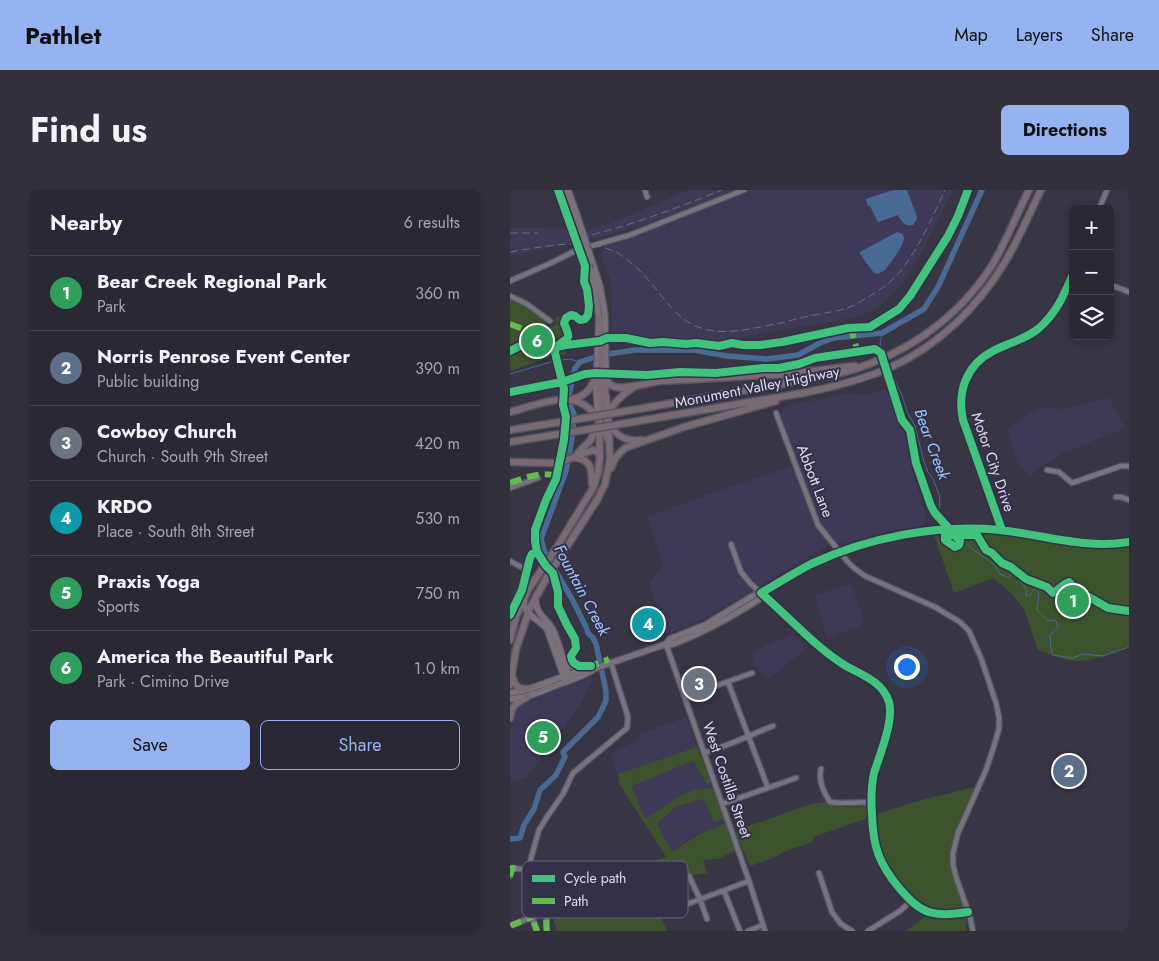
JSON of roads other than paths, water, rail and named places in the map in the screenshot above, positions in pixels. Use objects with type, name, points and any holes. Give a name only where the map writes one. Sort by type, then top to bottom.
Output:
[{"type":"highway","name":"Monument Valley Highway","points":[[510,430],[832,375],[869,365],[888,357],[943,321],[977,286],[994,262],[1029,190]]},
{"type":"highway","name":"Monument Valley Highway","points":[[510,442],[803,393],[852,381],[892,367],[923,349],[950,329],[978,300],[1010,254],[1041,190]]},
{"type":"highway","points":[[599,318],[602,378],[600,395],[603,421],[610,451],[608,476]]},
{"type":"highway","points":[[602,378],[614,387],[635,386],[661,381],[788,374],[869,365]]},
{"type":"highway","points":[[580,400],[602,378]]},
{"type":"highway","points":[[577,456],[590,441],[622,395],[635,386]]},
{"type":"highway","points":[[510,685],[516,650],[528,613],[546,579],[601,492],[616,457],[625,448],[695,424],[803,393]]},
{"type":"highway","points":[[510,412],[558,400],[580,400],[624,439],[636,441],[650,439]]},
{"type":"highway","points":[[510,640],[513,626],[525,596],[592,488],[598,473],[603,421]]},
{"type":"highway","points":[[510,462],[557,463],[593,450],[600,456]]},
{"type":"highway","points":[[577,456],[590,465],[592,488]]},
{"type":"highway","points":[[512,672],[513,682],[516,687],[531,688]]},
{"type":"highway","points":[[510,718],[511,711],[516,703],[527,697]]},
{"type":"main road","points":[[563,190],[592,261],[603,299],[606,323],[602,378],[603,421]]},
{"type":"main road","points":[[568,190],[590,269],[599,318]]},
{"type":"main road","points":[[602,378],[603,421]]},
{"type":"main road","points":[[510,699],[527,697],[588,669],[666,644],[670,639],[705,625],[756,594],[817,562],[840,552],[887,538],[939,530],[975,528],[1002,530],[1087,544],[1129,542]]},
{"type":"main road","points":[[537,595],[536,605],[553,630],[567,678]]},
{"type":"main road","points":[[525,596],[524,606],[528,613],[547,629],[567,678]]},
{"type":"main road","points":[[560,651],[570,666],[588,669]]},
{"type":"main road","points":[[510,693],[587,674],[596,668]]},
{"type":"street","points":[[645,190],[647,197]]},
{"type":"street","points":[[510,282],[577,250],[630,235],[744,190]]},
{"type":"street","points":[[1101,205],[1107,190]]},
{"type":"street","name":"Motor City Drive","points":[[1002,530],[963,420],[960,402],[964,385],[971,370],[983,358],[994,350],[1025,338],[1047,321],[1061,301],[1069,283]]},
{"type":"street","points":[[1114,286],[1129,292]]},
{"type":"street","points":[[510,296],[527,304],[550,321]]},
{"type":"street","name":"Abbott Lane","points":[[776,414],[818,525],[840,552],[852,566],[865,576],[936,607],[960,622],[969,631],[981,658],[996,703],[999,723],[996,742],[986,770],[958,833],[953,859],[954,870],[973,931]]},
{"type":"street","points":[[1047,470],[1059,472],[1072,483],[1121,466],[1129,466]]},
{"type":"street","points":[[510,488],[538,478]]},
{"type":"street","points":[[1116,497],[1129,500]]},
{"type":"street","points":[[731,544],[741,572],[761,593],[828,653],[875,682],[885,693],[889,703],[890,719],[873,778],[872,802],[874,841],[880,859],[892,880],[910,901],[921,908],[933,913],[968,912]]},
{"type":"street","points":[[510,561],[520,566]]},
{"type":"street","name":"West Costilla Street","points":[[666,644],[765,931]]},
{"type":"street","points":[[531,861],[539,830],[563,794],[573,773],[627,728],[628,717],[608,664]]},
{"type":"street","points":[[685,697],[752,672]]},
{"type":"street","points":[[728,682],[768,788]]},
{"type":"street","points":[[704,753],[773,726]]},
{"type":"street","points":[[821,770],[819,775],[830,802],[872,802]]},
{"type":"street","points":[[722,804],[796,778]]},
{"type":"street","points":[[510,876],[512,868],[522,869]]},
{"type":"street","points":[[819,873],[832,912],[841,924],[852,931]]},
{"type":"street","points":[[689,876],[707,919]]},
{"type":"street","points":[[688,904],[749,881]]},
{"type":"street","points":[[724,890],[740,931]]},
{"type":"street","points":[[868,931],[900,911],[910,901]]},
{"type":"street","points":[[510,926],[530,918]]},
{"type":"street","points":[[532,918],[537,931]]},
{"type":"street","points":[[546,918],[547,931]]},
{"type":"street","points":[[748,931],[763,925]]},
{"type":"water","points":[[894,190],[907,190],[917,217],[913,225],[906,224],[898,215],[878,222],[870,206],[868,206],[866,200],[868,198]]},
{"type":"water","points":[[897,232],[903,236],[902,246],[885,270],[878,274],[874,273],[860,252]]},
{"type":"waterway","name":"Fountain Creek","points":[[510,839],[520,838],[524,825],[534,809],[540,790],[556,775],[565,757],[563,752],[598,717],[606,701],[606,691],[596,644],[588,633],[572,599],[545,553],[541,539],[566,471],[574,414],[569,403],[569,395],[575,368],[580,362],[602,355],[635,350],[694,350],[727,356],[767,359],[798,355],[834,338],[882,333],[924,309],[938,287],[982,190]]},
{"type":"waterway","name":"Bear Creek","points":[[882,333],[880,344],[883,352]]},
{"type":"waterway","points":[[510,374],[554,361],[570,359],[580,362]]},
{"type":"waterway","name":"Bear Creek","points":[[892,374],[902,395],[907,412],[915,426],[924,462],[940,497],[939,510],[947,522]]},
{"type":"waterway","name":"Bear Creek","points":[[962,538],[971,548],[995,565],[1000,574],[1009,578],[1013,572],[1026,589],[1026,596],[1030,595],[1034,589],[1039,594],[1037,610],[1047,620],[1056,621],[1058,627],[1050,635],[1053,655],[1073,658],[1083,654],[1103,656],[1129,647]]},
{"type":"railway","points":[[569,240],[647,218],[722,190]]},
{"type":"railway","points":[[510,252],[574,244],[599,246],[611,250],[624,257],[636,267],[674,311],[691,324],[708,330],[739,331],[842,310],[858,303],[884,287],[899,272],[915,250],[945,190]]},
{"type":"railway","points":[[510,233],[538,233]]},
{"type":"place","name":"America the Beautiful Park","points":[[537,341]]},
{"type":"place","name":"Bear Creek Regional Park","points":[[1073,601]]},
{"type":"place","name":"KRDO","points":[[648,624]]},
{"type":"place","name":"Cowboy Church","points":[[699,684]]},
{"type":"place","name":"Praxis Yoga","points":[[543,737]]},
{"type":"place","name":"Norris Penrose Event Center","points":[[1069,771]]}]
